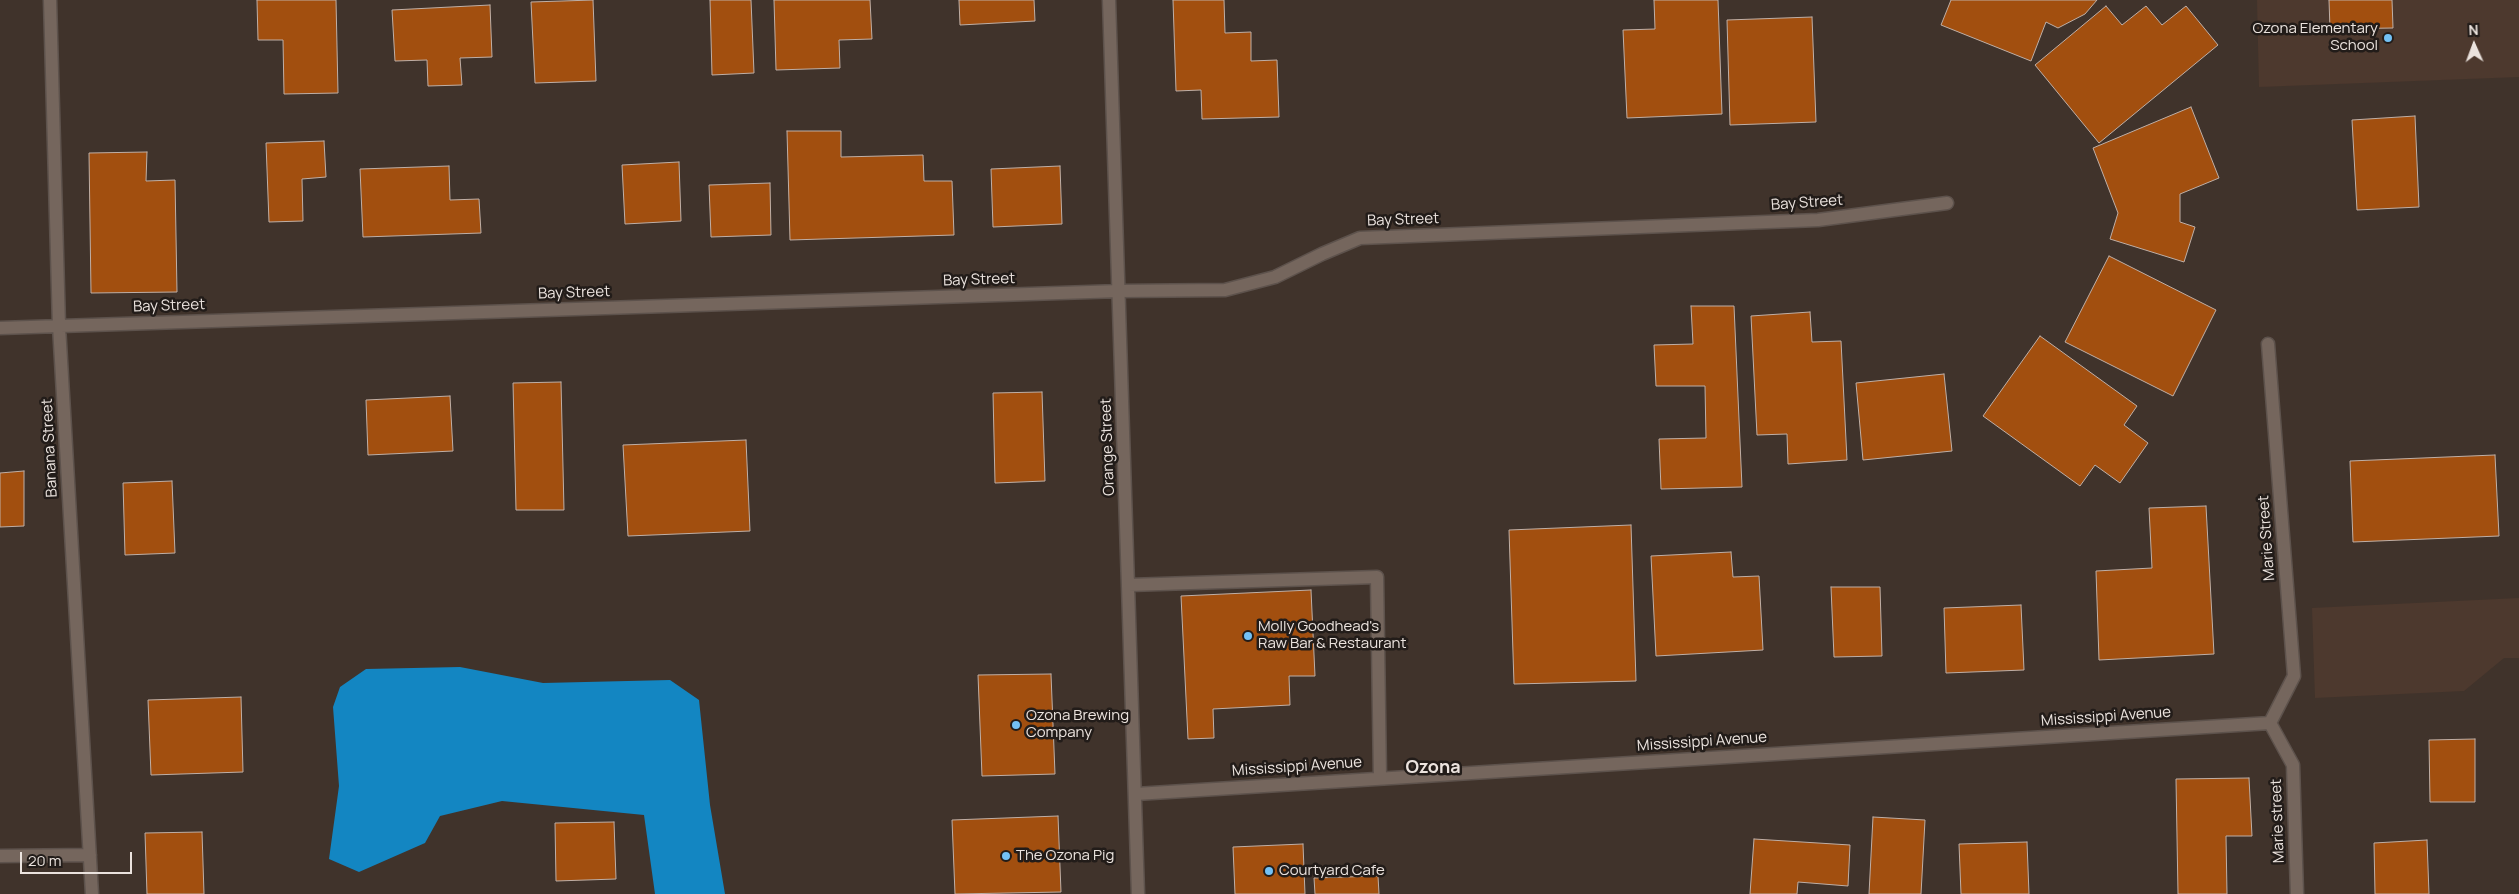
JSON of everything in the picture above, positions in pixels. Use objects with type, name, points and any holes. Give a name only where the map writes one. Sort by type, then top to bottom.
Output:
[{"type":"street","name":"Banana Street","points":[[50,0],[60,326],[92,894]]},
{"type":"street","name":"Orange Street","points":[[1109,0],[1120,292],[1138,894]]},
{"type":"street","name":"Bay Street","points":[[0,328],[1225,290],[1275,277],[1360,238],[1818,220],[1948,203]]},
{"type":"street","name":"Marie Street","points":[[2268,344],[2294,676],[2270,723]]},
{"type":"street","points":[[1129,585],[1377,577],[1380,778]]},
{"type":"street","name":"Mississippi Avenue","points":[[1136,794],[2270,723]]},
{"type":"street","name":"Marie street","points":[[2270,723],[2293,765],[2296,894]]},
{"type":"street","points":[[0,856],[90,855]]},
{"type":"shaded area","name":"Ozona Elementary School","points":[[2257,0],[2519,0],[2519,77],[2259,87]]},
{"type":"shaded area","points":[[2519,598],[2519,658],[2504,658],[2464,691],[2315,698],[2312,608]]},
{"type":"water","points":[[460,667],[543,683],[670,680],[699,700],[710,805],[725,894],[655,894],[644,815],[502,801],[440,816],[425,843],[359,872],[329,859],[339,786],[333,707],[340,687],[366,669]]},
{"type":"building","points":[[257,0],[336,0],[338,93],[284,94],[283,40],[258,40]]},
{"type":"building","points":[[593,0],[596,81],[535,83],[531,2]]},
{"type":"building","points":[[710,0],[751,0],[754,73],[712,75]]},
{"type":"building","points":[[774,0],[870,0],[872,39],[839,40],[840,68],[776,70]]},
{"type":"building","points":[[959,0],[1034,0],[1035,21],[960,25]]},
{"type":"building","points":[[1173,0],[1224,0],[1225,33],[1251,32],[1251,61],[1277,60],[1279,117],[1202,119],[1201,90],[1176,91]]},
{"type":"building","points":[[1654,0],[1718,0],[1722,114],[1627,118],[1623,30],[1655,29]]},
{"type":"building","points":[[1951,0],[2097,0],[2085,14],[2058,28],[2046,22],[2031,61],[1941,25]]},
{"type":"building","points":[[2329,0],[2392,0],[2393,28],[2330,29]]},
{"type":"building","points":[[490,5],[492,57],[460,58],[462,85],[428,86],[427,60],[395,61],[392,10]]},
{"type":"building","points":[[2106,6],[2122,25],[2146,6],[2162,25],[2186,6],[2218,45],[2099,143],[2035,65]]},
{"type":"building","points":[[1812,17],[1816,122],[1730,125],[1727,20]]},
{"type":"building","points":[[2191,107],[2219,178],[2180,194],[2180,222],[2195,227],[2184,262],[2110,239],[2118,213],[2093,148]]},
{"type":"building","points":[[2415,116],[2419,207],[2357,210],[2352,120]]},
{"type":"building","points":[[787,131],[841,131],[841,157],[923,155],[924,181],[952,181],[954,235],[790,240]]},
{"type":"building","points":[[324,141],[326,177],[302,179],[303,221],[269,222],[266,143]]},
{"type":"building","points":[[147,152],[146,181],[175,180],[177,292],[91,293],[89,153]]},
{"type":"building","points":[[679,162],[681,221],[625,224],[622,165]]},
{"type":"building","points":[[449,166],[450,200],[479,199],[481,233],[363,237],[360,169]]},
{"type":"building","points":[[1060,166],[1062,224],[993,227],[991,169]]},
{"type":"building","points":[[770,183],[771,235],[711,237],[709,185]]},
{"type":"building","points":[[2109,256],[2216,310],[2173,396],[2065,342]]},
{"type":"building","points":[[1691,306],[1734,306],[1742,487],[1661,489],[1659,439],[1706,438],[1705,386],[1656,386],[1654,345],[1693,344]]},
{"type":"building","points":[[1810,312],[1812,342],[1841,341],[1847,460],[1788,464],[1787,434],[1757,435],[1751,316]]},
{"type":"building","points":[[2040,336],[2137,406],[2124,425],[2148,443],[2120,483],[2095,465],[2080,486],[1983,416]]},
{"type":"building","points":[[1944,374],[1952,451],[1863,460],[1856,383]]},
{"type":"building","points":[[561,382],[564,510],[516,510],[513,383]]},
{"type":"building","points":[[1042,392],[1045,481],[995,483],[993,393]]},
{"type":"building","points":[[450,396],[453,451],[368,455],[366,400]]},
{"type":"building","points":[[746,440],[750,531],[628,536],[623,445]]},
{"type":"building","points":[[2495,455],[2499,536],[2353,542],[2350,461]]},
{"type":"building","points":[[24,471],[24,526],[0,527],[0,473]]},
{"type":"building","points":[[172,481],[175,553],[125,555],[123,483]]},
{"type":"building","points":[[2206,506],[2214,654],[2099,660],[2096,571],[2152,568],[2149,508]]},
{"type":"building","points":[[1631,525],[1636,681],[1514,684],[1509,530]]},
{"type":"building","points":[[1731,552],[1733,577],[1759,576],[1763,650],[1656,656],[1651,556]]},
{"type":"building","points":[[1831,587],[1880,587],[1882,656],[1834,657]]},
{"type":"building","name":"Molly Goodhead's Raw Bar & Restaurant","points":[[1311,590],[1315,676],[1289,676],[1290,705],[1213,709],[1214,738],[1188,739],[1181,596]]},
{"type":"building","points":[[2021,605],[2024,670],[1946,673],[1944,608]]},
{"type":"building","name":"Ozona Brewing Company","points":[[1051,674],[1055,774],[982,776],[978,675]]},
{"type":"building","points":[[241,697],[243,772],[151,775],[148,700]]},
{"type":"building","points":[[2475,739],[2475,802],[2430,802],[2429,740]]},
{"type":"building","points":[[2249,778],[2252,836],[2226,836],[2227,894],[2178,894],[2176,779]]},
{"type":"building","name":"The Ozona Pig","points":[[1058,816],[1061,892],[955,894],[952,820]]},
{"type":"building","points":[[1873,817],[1925,820],[1921,894],[1869,894]]},
{"type":"building","points":[[614,822],[616,879],[556,881],[555,823]]},
{"type":"building","points":[[202,832],[204,894],[147,894],[145,833]]},
{"type":"building","points":[[1754,839],[1850,845],[1848,886],[1798,882],[1797,894],[1750,894]]},
{"type":"building","points":[[2427,840],[2429,894],[2375,894],[2374,843]]},
{"type":"building","points":[[2027,842],[2029,894],[1961,894],[1959,844]]},
{"type":"building","name":"Courtyard Cafe","points":[[1303,844],[1305,894],[1235,894],[1233,847]]},
{"type":"building","points":[[1378,876],[1379,894],[1315,894],[1314,878]]},
{"type":"place","name":"Ozona Elementary School","points":[[2388,38]]},
{"type":"place","name":"Molly Goodhead's Raw Bar & Restaurant","points":[[1248,636]]},
{"type":"place","name":"Ozona Brewing Company","points":[[1016,725]]},
{"type":"place","name":"The Ozona Pig","points":[[1006,856]]},
{"type":"place","name":"Courtyard Cafe","points":[[1269,871]]},
{"type":"district","name":"Ozona","points":[[1433,768]]}]
